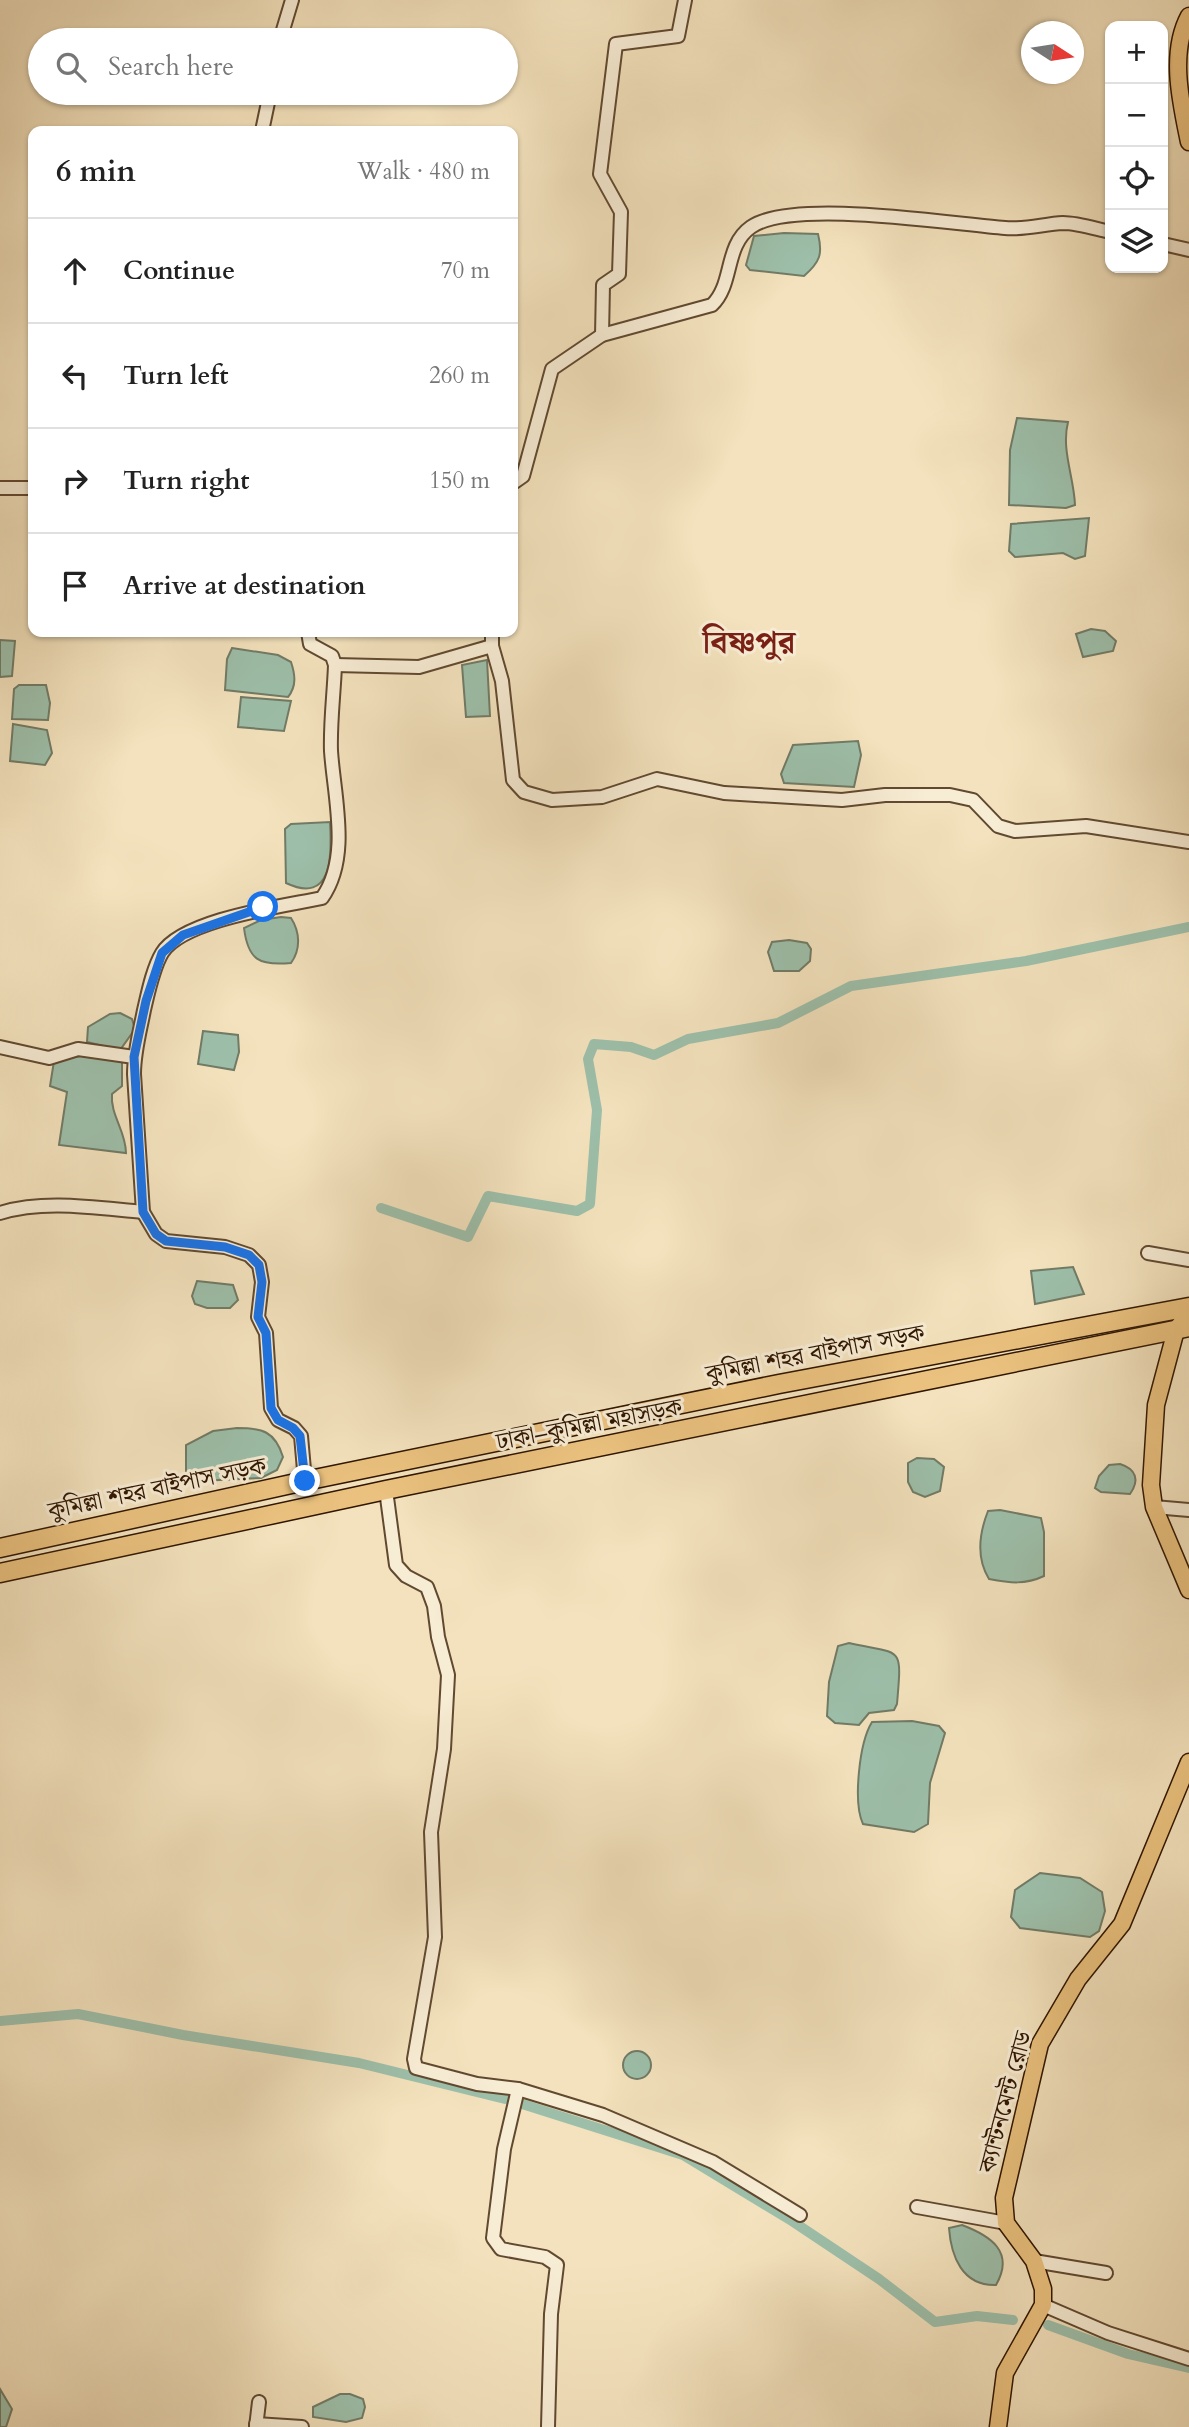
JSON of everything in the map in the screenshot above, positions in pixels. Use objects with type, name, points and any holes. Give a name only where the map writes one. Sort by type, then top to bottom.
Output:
[{"type":"highway","name":"কুমিল্লা শহর বাইপাস সড়ক","points":[[0,1548],[305,1481],[803,1380],[1189,1310]]},
{"type":"highway","name":"ঢাকা–কুমিল্লা মহাসড়ক","points":[[0,1573],[386,1490],[1183,1329]]},
{"type":"main road","points":[[1189,16],[1180,44],[1179,83],[1189,142]]},
{"type":"main road","points":[[1189,1310],[1156,1405],[1151,1485],[1154,1507],[1189,1590]]},
{"type":"main road","name":"ক্যান্টনমেন্ট রোড","points":[[1006,2223],[1006,2182],[1040,2043],[1079,1979],[1122,1924],[1189,1762]]},
{"type":"main road","points":[[998,2427],[1005,2373],[1043,2305],[1042,2289],[1034,2261],[1006,2223]]},
{"type":"street","points":[[284,28],[292,0]]},
{"type":"street","points":[[603,335],[603,285],[619,274],[621,212],[600,174],[616,44],[678,36],[685,0]]},
{"type":"street","points":[[263,126],[267,105]]},
{"type":"street","points":[[518,480],[523,476],[552,369],[603,335],[712,305],[720,297],[735,243],[752,227],[779,215],[911,218],[1008,229],[1065,223],[1105,231]]},
{"type":"street","points":[[1168,245],[1189,250]]},
{"type":"street","points":[[0,488],[28,488]]},
{"type":"street","points":[[305,1481],[300,1436],[293,1428],[278,1420],[271,1408],[266,1333],[258,1317],[262,1282],[259,1265],[249,1255],[225,1247],[166,1241],[156,1234],[143,1212],[134,1057],[146,1001],[162,953],[183,935],[263,907],[322,898],[331,886],[340,821],[331,750],[335,665],[332,656],[310,644],[309,637]]},
{"type":"street","points":[[492,637],[502,681],[513,780],[524,792],[552,800],[602,797],[657,779],[724,793],[842,800],[885,795],[950,795],[973,800],[998,826],[1014,831],[1087,825],[1189,842]]},
{"type":"street","points":[[335,665],[419,667],[492,646]]},
{"type":"street","points":[[0,1048],[49,1058],[78,1049],[134,1057]]},
{"type":"street","points":[[0,1213],[22,1208],[81,1207],[143,1212]]},
{"type":"street","points":[[1149,1253],[1189,1260]]},
{"type":"street","points":[[386,1490],[396,1565],[406,1576],[427,1587],[434,1606],[438,1637],[448,1675],[444,1749],[431,1832],[435,1937],[414,2059],[416,2068],[477,2084],[518,2089],[603,2115],[713,2162],[800,2215]]},
{"type":"street","points":[[1154,1507],[1189,1510]]},
{"type":"street","points":[[518,2089],[504,2149],[493,2238],[501,2249],[545,2257],[557,2265],[551,2314],[548,2427]]},
{"type":"street","points":[[917,2207],[1006,2223]]},
{"type":"street","points":[[1034,2261],[1106,2273]]},
{"type":"street","points":[[1043,2305],[1108,2333],[1189,2359]]},
{"type":"street","points":[[259,2402],[256,2425],[302,2427]]},
{"type":"shaded area","points":[[818,234],[819,257],[809,271],[804,276],[750,270],[746,265],[754,236]]},
{"type":"shaded area","points":[[1017,418],[1068,422],[1066,443],[1075,505],[1066,508],[1009,505],[1010,450]]},
{"type":"shaded area","points":[[1089,518],[1085,556],[1075,559],[1063,553],[1015,557],[1009,551],[1011,524]]},
{"type":"shaded area","points":[[1091,629],[1105,631],[1116,641],[1113,651],[1083,657],[1076,634]]},
{"type":"shaded area","points":[[0,640],[15,641],[12,676],[0,677]]},
{"type":"shaded area","points":[[232,648],[278,655],[291,662],[294,680],[288,697],[225,690],[227,659]]},
{"type":"shaded area","points":[[487,660],[490,716],[466,717],[462,665]]},
{"type":"shaded area","points":[[19,685],[46,685],[50,703],[48,720],[12,719],[14,689]]},
{"type":"shaded area","points":[[241,697],[291,701],[284,731],[238,727]]},
{"type":"shaded area","points":[[13,724],[47,730],[52,753],[45,765],[10,761]]},
{"type":"shaded area","points":[[858,741],[861,755],[854,787],[784,783],[781,774],[793,745]]},
{"type":"shaded area","points":[[330,822],[331,849],[326,873],[321,882],[313,887],[301,888],[286,883],[285,829],[291,824]]},
{"type":"shaded area","points":[[291,918],[294,923],[298,935],[296,952],[291,963],[263,962],[252,954],[244,928],[261,920]]},
{"type":"shaded area","points":[[789,940],[807,943],[811,949],[810,961],[799,971],[774,971],[768,952],[772,942]]},
{"type":"shaded area","points":[[120,1013],[132,1019],[135,1029],[120,1050],[87,1042],[88,1027],[110,1014]]},
{"type":"shaded area","points":[[203,1031],[238,1035],[239,1052],[234,1070],[198,1064]]},
{"type":"shaded area","points":[[90,1054],[122,1060],[122,1086],[112,1094],[112,1102],[124,1137],[126,1153],[59,1145],[67,1092],[50,1086],[54,1061]]},
{"type":"shaded area","points":[[1073,1267],[1084,1294],[1035,1304],[1031,1271]]},
{"type":"shaded area","points":[[197,1281],[233,1285],[238,1300],[230,1308],[207,1308],[195,1304],[192,1296]]},
{"type":"shaded area","points":[[237,1428],[260,1430],[272,1436],[283,1457],[277,1470],[261,1478],[200,1481],[186,1471],[186,1445],[213,1431]]},
{"type":"shaded area","points":[[917,1458],[934,1459],[944,1467],[940,1491],[925,1497],[913,1492],[908,1482],[908,1463]]},
{"type":"shaded area","points":[[1120,1464],[1130,1469],[1135,1476],[1135,1484],[1130,1494],[1101,1492],[1095,1488],[1099,1476],[1109,1465]]},
{"type":"shaded area","points":[[1000,1510],[1041,1518],[1044,1532],[1044,1576],[1017,1582],[989,1579],[982,1563],[981,1537],[988,1511]]},
{"type":"shaded area","points":[[849,1643],[889,1652],[895,1655],[898,1661],[897,1704],[894,1710],[869,1713],[859,1725],[835,1723],[827,1716],[829,1682],[838,1646]]},
{"type":"shaded area","points":[[912,1721],[939,1726],[945,1733],[930,1783],[928,1824],[914,1832],[863,1824],[858,1788],[867,1732],[872,1722]]},
{"type":"shaded area","points":[[1040,1873],[1080,1878],[1102,1892],[1105,1911],[1099,1931],[1090,1937],[1020,1928],[1011,1917],[1015,1890]]},
{"type":"shaded area","points":[[637,2051],[647,2055],[651,2065],[647,2075],[637,2079],[627,2075],[623,2065],[627,2055]]},
{"type":"shaded area","points":[[962,2225],[991,2240],[1001,2254],[1003,2263],[996,2285],[975,2280],[960,2267],[952,2249],[949,2228]]},
{"type":"shaded area","points":[[0,2389],[12,2409],[6,2427],[0,2427]]},
{"type":"shaded area","points":[[340,2394],[350,2394],[363,2399],[365,2407],[362,2418],[346,2422],[313,2417],[313,2407]]},
{"type":"waterway","points":[[381,1208],[468,1237],[488,1196],[577,1211],[590,1204],[597,1110],[588,1059],[594,1044],[631,1047],[654,1055],[688,1039],[778,1023],[851,986],[1026,961],[1189,927]]},
{"type":"waterway","points":[[0,2021],[78,2014],[183,2035],[359,2063],[505,2099]]},
{"type":"waterway","points":[[519,2103],[683,2155],[792,2221],[879,2279],[935,2322],[977,2316],[1013,2320]]},
{"type":"waterway","points":[[1048,2325],[1128,2354],[1189,2368]]},
{"type":"district","name":"বিষ্ণপুর","points":[[749,642]]},
{"type":"route","points":[[263,907],[183,935],[162,953],[146,1001],[134,1057],[143,1212],[156,1234],[166,1241],[184,1245],[225,1247],[249,1255],[259,1265],[262,1282],[258,1317],[266,1333],[271,1408],[278,1420],[293,1428],[300,1436],[305,1481]]}]
